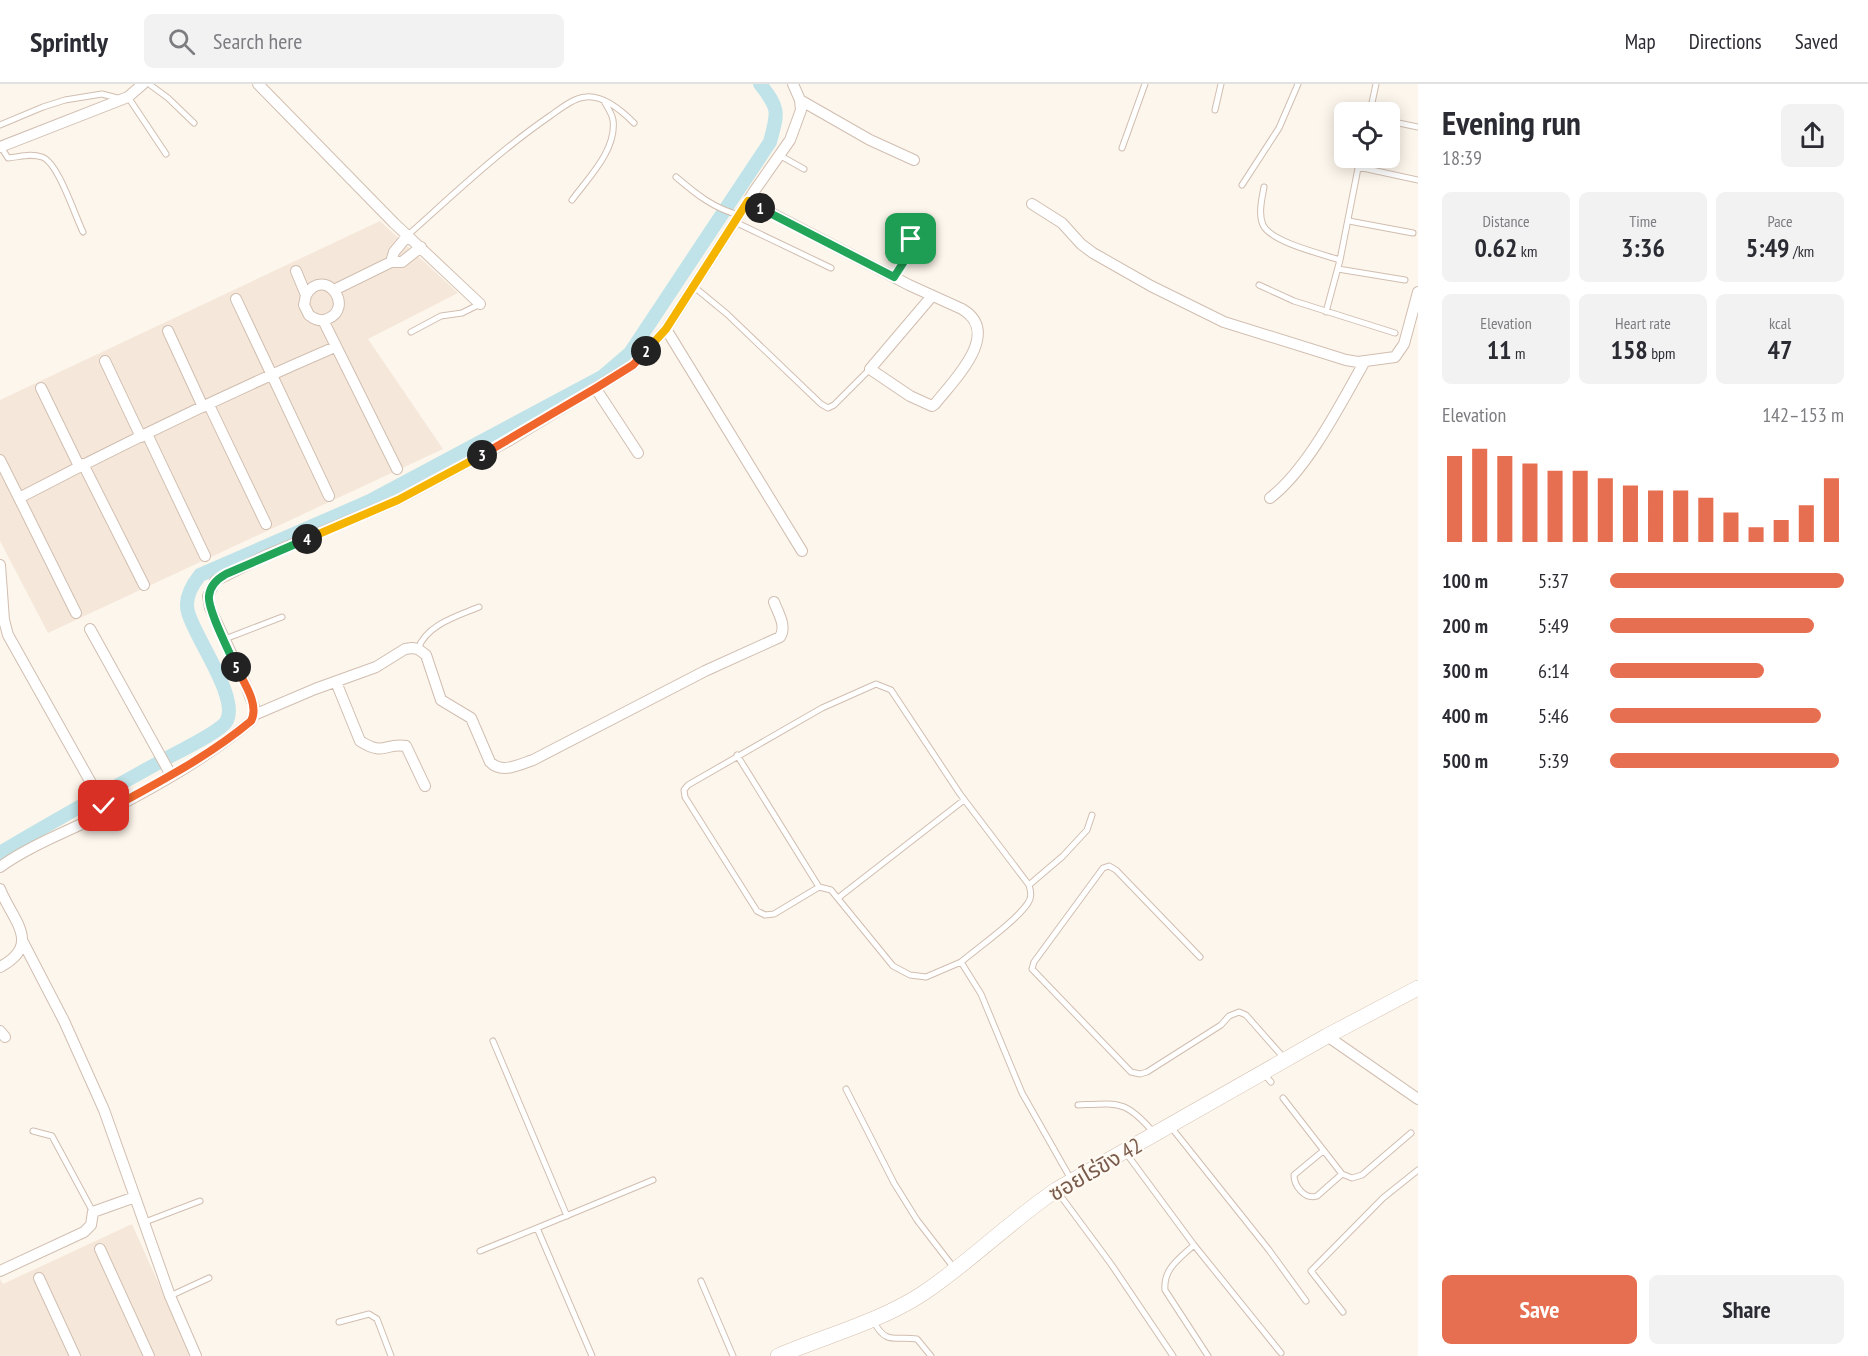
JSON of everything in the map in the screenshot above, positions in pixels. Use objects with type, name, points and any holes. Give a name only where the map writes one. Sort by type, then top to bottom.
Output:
[{"type":"street","points":[[1,147],[125,98],[144,84]]},
{"type":"street","points":[[0,867],[238,732],[251,721],[254,715],[250,697],[210,608],[208,596],[215,581],[267,555],[398,500],[510,440],[633,365],[666,329],[734,216],[748,201],[790,140],[801,110],[800,100],[793,84]]},
{"type":"street","points":[[265,86],[408,236],[480,304]]},
{"type":"street","points":[[800,100],[870,140],[914,160]]},
{"type":"street","points":[[748,201],[969,313],[977,324],[979,334],[972,356],[936,404],[928,405],[910,396],[870,369],[932,296]]},
{"type":"street","points":[[1032,204],[1062,223],[1081,244],[1093,253],[1142,281],[1224,322],[1346,360],[1365,361],[1395,357],[1401,351],[1410,328],[1418,292]]},
{"type":"street","points":[[391,262],[394,252],[408,236]]},
{"type":"street","points":[[334,290],[391,262],[402,261],[421,247]]},
{"type":"street","points":[[296,271],[306,295]]},
{"type":"street","points":[[318,285],[334,290],[339,300],[337,311],[323,320],[313,318],[306,310],[304,300],[306,295],[318,285]]},
{"type":"street","points":[[236,299],[329,496]]},
{"type":"street","points":[[323,320],[397,470]]},
{"type":"street","points":[[666,329],[801,551]]},
{"type":"street","points":[[168,331],[266,524]]},
{"type":"street","points":[[19,498],[81,465],[271,374],[335,347]]},
{"type":"street","points":[[1270,498],[1290,479],[1303,462],[1338,410],[1365,361]]},
{"type":"street","points":[[105,362],[205,556]]},
{"type":"street","points":[[41,388],[144,585]]},
{"type":"street","points":[[596,388],[638,453]]},
{"type":"street","points":[[0,460],[76,613]]},
{"type":"street","points":[[0,565],[4,620],[8,635],[106,808]]},
{"type":"street","points":[[254,715],[376,667],[405,649],[418,649],[426,655],[441,700],[471,718],[490,762],[495,767],[503,768],[533,760],[705,671],[780,637],[783,626],[774,602]]},
{"type":"street","points":[[90,629],[169,772]]},
{"type":"street","points":[[336,682],[360,741],[380,750],[399,745],[406,746],[425,786]]},
{"type":"street","points":[[0,889],[104,1110],[170,1296],[196,1356]]},
{"type":"street","points":[[0,968],[8,963],[23,942]]},
{"type":"street","name":"ซอยไร่ขิง 42","points":[[780,1356],[804,1351],[920,1296],[1030,1207],[1056,1190],[1125,1150],[1267,1077],[1285,1060],[1418,988]]},
{"type":"street","points":[[1327,1036],[1418,1099]]},
{"type":"street","points":[[0,1271],[84,1232],[91,1225],[93,1212],[135,1197]]},
{"type":"street","points":[[100,1249],[149,1356]]},
{"type":"street","points":[[39,1278],[75,1356]]},
{"type":"lane","points":[[149,84],[168,98],[194,123]]},
{"type":"lane","points":[[1122,148],[1144,84]]},
{"type":"lane","points":[[1215,110],[1221,84]]},
{"type":"lane","points":[[1242,185],[1279,128],[1298,84]]},
{"type":"lane","points":[[1372,102],[1376,84]]},
{"type":"lane","points":[[0,125],[43,106],[65,100],[102,94],[125,98],[166,154]]},
{"type":"lane","points":[[408,236],[485,166],[568,104],[587,97],[604,100],[624,113],[634,123]]},
{"type":"lane","points":[[572,200],[603,159],[613,136],[613,118],[604,100]]},
{"type":"lane","points":[[1400,123],[1418,127]]},
{"type":"lane","points":[[1,147],[8,158]]},
{"type":"lane","points":[[0,161],[31,155],[45,158],[61,181],[83,232]]},
{"type":"lane","points":[[779,155],[804,169]]},
{"type":"lane","points":[[1326,312],[1349,221],[1358,168]]},
{"type":"lane","points":[[1363,168],[1418,180]]},
{"type":"lane","points":[[676,177],[709,204],[831,268]]},
{"type":"lane","points":[[1264,187],[1261,208],[1262,223],[1268,231],[1287,242],[1340,260]]},
{"type":"lane","points":[[1349,221],[1413,233]]},
{"type":"lane","points":[[889,228],[912,242],[908,255],[894,277]]},
{"type":"lane","points":[[1338,269],[1405,280]]},
{"type":"lane","points":[[1259,285],[1294,301],[1395,333]]},
{"type":"lane","points":[[693,286],[728,314],[821,404],[828,408],[834,405],[870,369]]},
{"type":"lane","points":[[411,332],[441,316],[462,313],[480,304]]},
{"type":"lane","points":[[418,649],[425,634],[479,607]]},
{"type":"lane","points":[[224,639],[282,617]]},
{"type":"lane","points":[[737,755],[819,887],[831,890],[893,966],[910,975],[926,977],[961,962],[1017,915],[1029,902],[1031,894],[1029,885],[964,800],[897,698],[891,690],[876,684],[822,708],[737,755],[688,785],[684,790],[685,797],[757,911],[765,915],[774,914],[819,887]]},
{"type":"lane","points":[[838,898],[964,800]]},
{"type":"lane","points":[[1029,885],[1063,856],[1087,830],[1092,814]]},
{"type":"lane","points":[[1200,957],[1116,870],[1109,866],[1103,868],[1034,962],[1032,969],[1131,1072],[1140,1074],[1148,1072],[1221,1025],[1229,1016],[1239,1012],[1246,1016],[1285,1060]]},
{"type":"lane","points":[[961,962],[981,994],[1022,1093],[1072,1181]]},
{"type":"lane","points":[[493,1041],[567,1216]]},
{"type":"lane","points":[[846,1089],[894,1183],[917,1220],[955,1269]]},
{"type":"lane","points":[[1283,1098],[1342,1174],[1352,1178],[1362,1175],[1410,1133]]},
{"type":"lane","points":[[1078,1105],[1125,1105],[1138,1115],[1155,1134]]},
{"type":"lane","points":[[1170,1126],[1269,1250],[1306,1301]]},
{"type":"lane","points":[[33,1131],[49,1133],[52,1136],[93,1212]]},
{"type":"lane","points":[[1125,1150],[1194,1245],[1281,1353]]},
{"type":"lane","points":[[1323,1151],[1294,1175],[1295,1184],[1307,1197],[1312,1198],[1342,1174]]},
{"type":"lane","points":[[1342,1312],[1311,1271],[1383,1198],[1418,1170]]},
{"type":"lane","points":[[480,1251],[653,1180]]},
{"type":"lane","points":[[1056,1190],[1111,1264],[1173,1356]]},
{"type":"lane","points":[[145,1222],[200,1201]]},
{"type":"lane","points":[[537,1228],[592,1356]]},
{"type":"lane","points":[[1194,1245],[1168,1270],[1164,1280],[1165,1290],[1208,1356]]},
{"type":"lane","points":[[170,1296],[209,1278]]},
{"type":"lane","points":[[701,1281],[733,1356]]},
{"type":"lane","points":[[339,1322],[369,1314],[377,1319],[392,1356]]},
{"type":"lane","points":[[872,1318],[880,1334],[888,1338],[917,1339],[931,1356]]},
{"type":"shaded area","points":[[380,221],[458,293],[368,339],[443,449],[48,633],[0,541],[0,400]]},
{"type":"shaded area","points":[[132,1224],[191,1356],[0,1356],[0,1279],[3,1284]]},
{"type":"waterway","points":[[0,853],[199,741],[226,722],[229,712],[222,684],[192,623],[187,607],[190,592],[200,575],[370,501],[602,377],[630,353],[770,142],[776,111],[771,99],[760,84]]},
{"type":"route","points":[[104,806],[108,810],[211,751],[238,732],[251,721],[254,715],[254,707],[210,608],[208,596],[215,581],[267,555],[398,500],[510,440],[633,365],[666,329],[748,201],[894,277],[908,255],[912,244],[911,239]]}]
